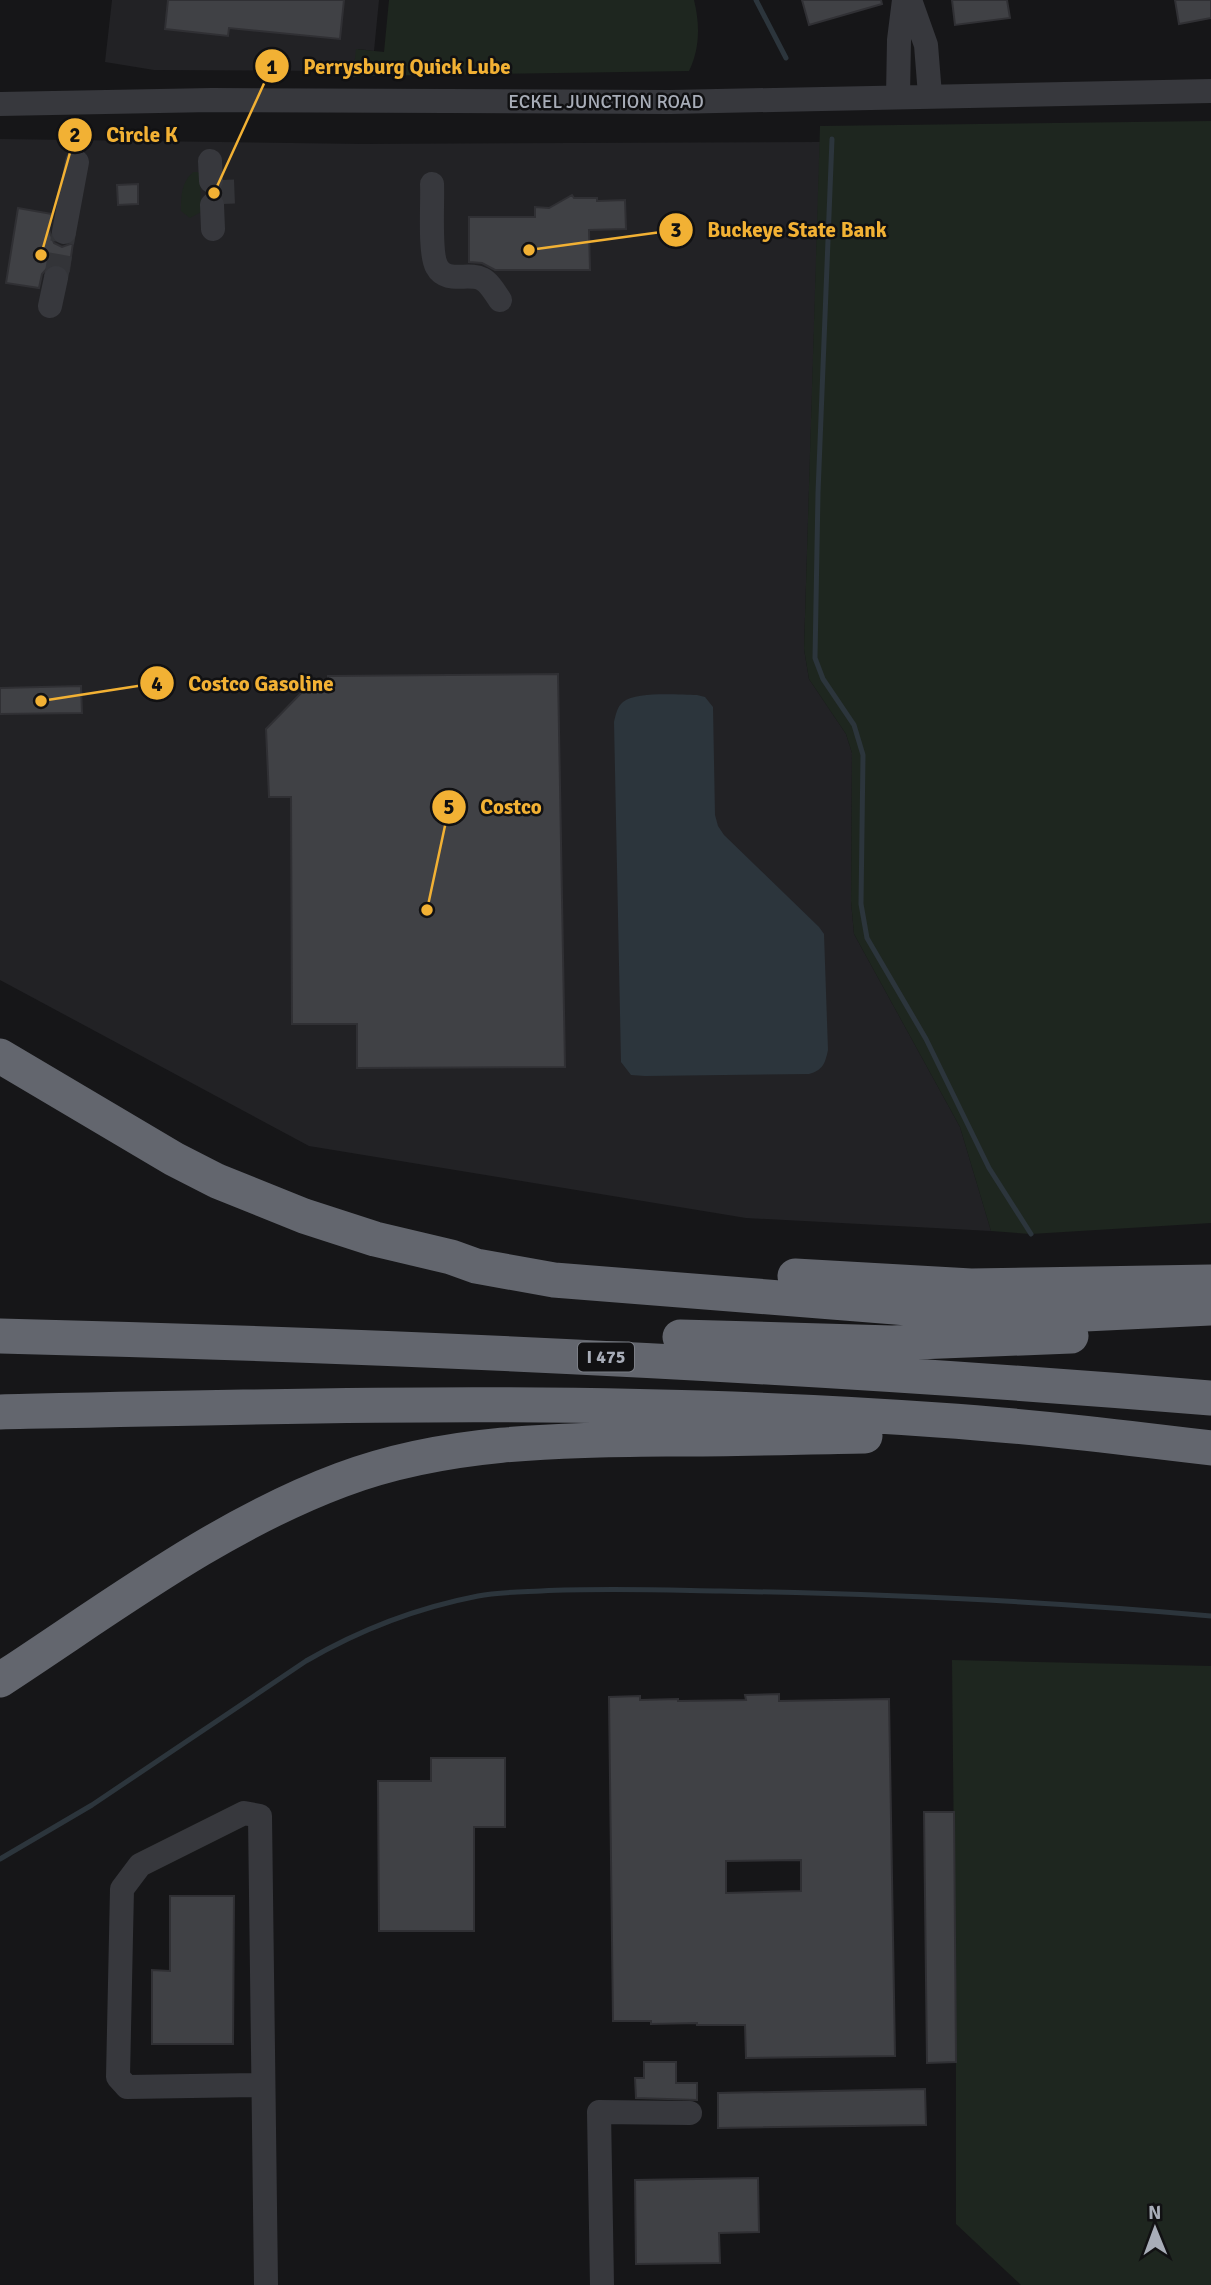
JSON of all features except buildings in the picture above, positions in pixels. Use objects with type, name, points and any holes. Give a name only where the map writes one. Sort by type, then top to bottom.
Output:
[{"type":"highway","points":[[0,1056],[174,1160],[216,1181],[375,1239],[451,1257],[476,1266],[554,1280],[958,1312],[1065,1315],[1211,1308]]},
{"type":"highway","points":[[0,1063],[62,1093]]},
{"type":"highway","points":[[451,1257],[478,1256],[971,1286],[1211,1282]]},
{"type":"highway","points":[[0,1324],[131,1321],[406,1325],[879,1343],[1014,1340],[1211,1325]]},
{"type":"highway","name":"I 475","points":[[0,1336],[296,1343],[682,1361],[1211,1398]]},
{"type":"highway","points":[[0,1412],[437,1405],[681,1408],[912,1418],[1075,1432],[1211,1448]]},
{"type":"highway","points":[[0,1662],[135,1577],[194,1546],[342,1480],[394,1464],[448,1452],[502,1445],[584,1440],[1075,1432]]},
{"type":"highway","points":[[0,1680],[172,1567],[243,1525]]},
{"type":"street","points":[[898,96],[899,40],[904,0]]},
{"type":"street","points":[[910,0],[926,45],[930,95]]},
{"type":"street","name":"ECKEL JUNCTION ROAD","points":[[0,104],[200,100],[632,102],[1211,91]]},
{"type":"street","points":[[64,232],[78,162]]},
{"type":"street","points":[[432,184],[434,254],[437,267],[444,274],[456,277],[480,277],[500,300]]},
{"type":"street","points":[[50,306],[56,278]]},
{"type":"street","points":[[263,2085],[127,2087],[118,2077],[122,1889],[140,1865],[244,1813],[260,1816],[266,2285]]},
{"type":"street","points":[[602,2285],[600,2112],[690,2113]]},
{"type":"shaded area","points":[[112,0],[379,0],[374,51],[358,49],[354,70],[325,71],[154,70],[105,62]]},
{"type":"shaded area","points":[[389,0],[694,0],[698,27],[697,45],[689,71],[353,77],[356,49],[384,52]]},
{"type":"shaded area","points":[[1211,121],[1211,1223],[1031,1234],[991,1231],[960,1127],[854,934],[851,901],[852,753],[846,734],[809,679],[804,649],[820,126]]},
{"type":"shaded area","points":[[0,139],[362,144],[820,142],[804,649],[809,679],[846,734],[852,753],[851,901],[854,934],[960,1127],[991,1231],[746,1218],[309,1146],[0,980]]},
{"type":"shaded area","points":[[193,172],[200,175],[201,212],[190,218],[181,211],[181,200],[184,185]]},
{"type":"shaded area","points":[[638,696],[705,697],[713,707],[715,815],[718,826],[824,934],[828,1050],[823,1066],[809,1074],[645,1076],[631,1075],[621,1062],[614,722],[619,706]]},
{"type":"shaded area","points":[[952,1660],[1211,1666],[1211,2285],[1021,2285],[956,2224]]},
{"type":"waterway","points":[[756,0],[786,58]]},
{"type":"waterway","points":[[832,139],[818,493],[815,658],[823,679],[854,725],[863,755],[861,904],[867,938],[926,1039],[989,1168],[1031,1234]]},
{"type":"waterway","points":[[0,1859],[92,1805],[306,1661],[368,1630],[411,1613],[478,1596],[509,1592],[586,1590],[782,1592],[1028,1602],[1211,1616]]},
{"type":"tunnel","points":[[222,180],[223,205]]},
{"type":"tunnel","points":[[56,278],[64,232]]},
{"type":"place","name":"Perrysburg Quick Lube","points":[[214,193]]},
{"type":"place","name":"Buckeye State Bank","points":[[529,250]]},
{"type":"place","name":"Circle K","points":[[41,255]]},
{"type":"place","name":"Costco Gasoline","points":[[41,701]]},
{"type":"place","name":"Costco","points":[[427,910]]}]
